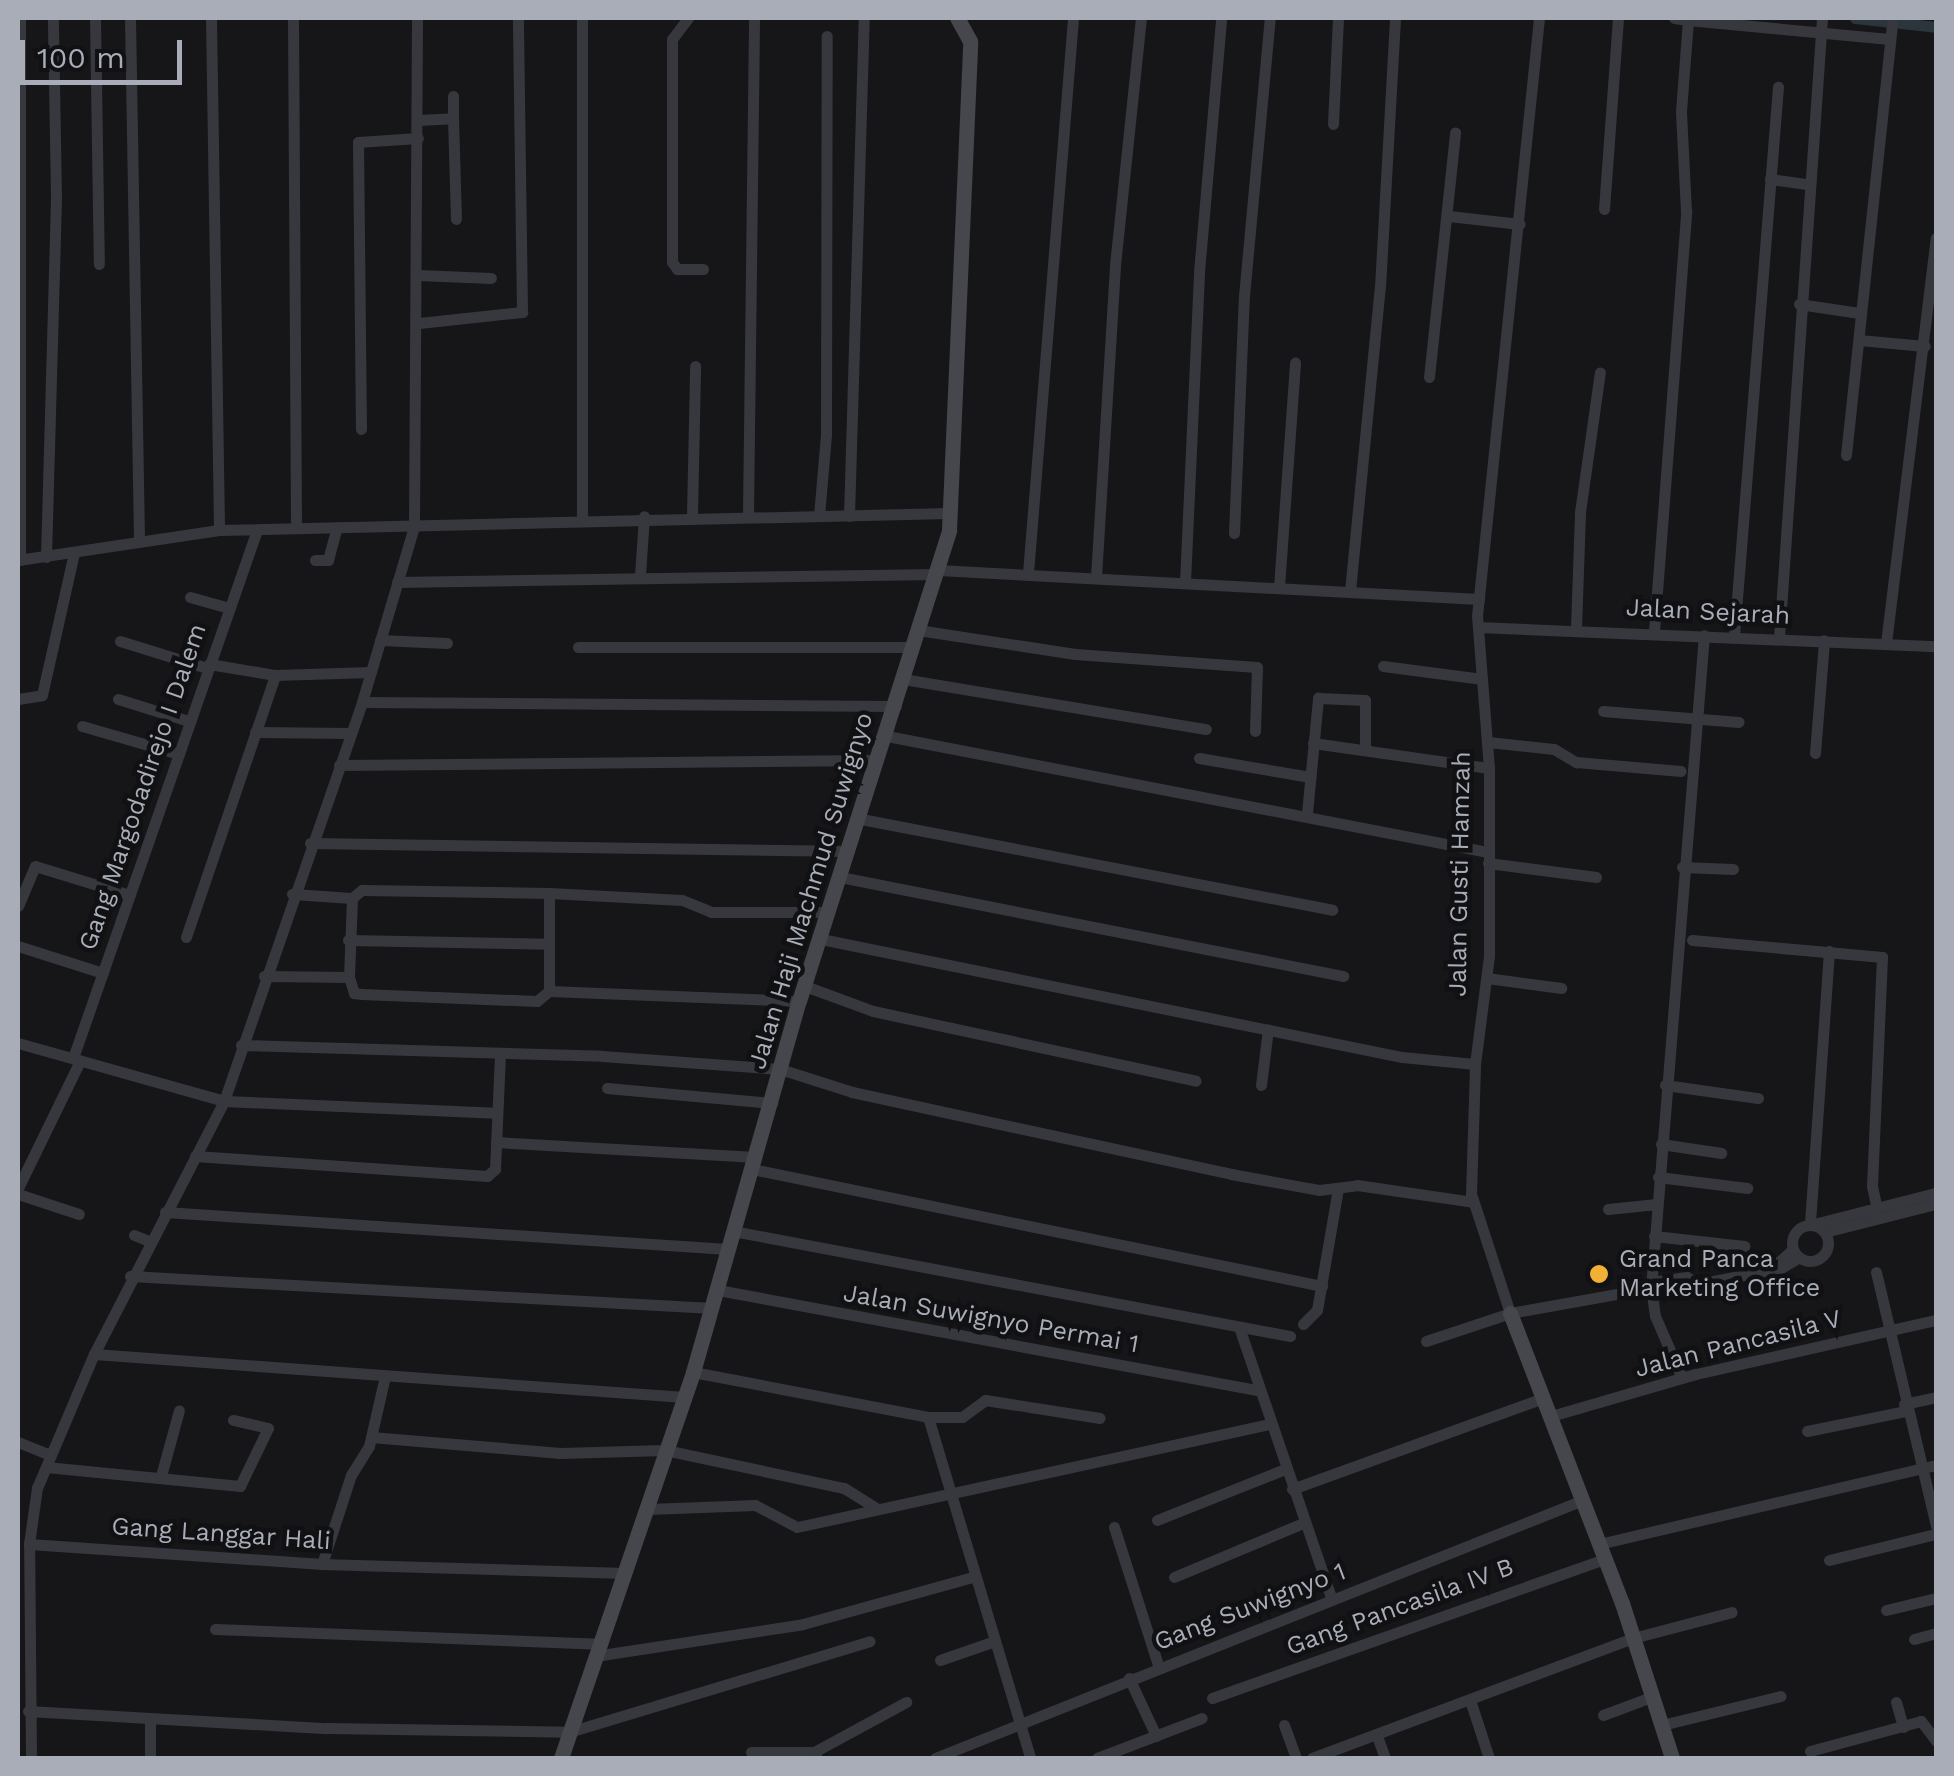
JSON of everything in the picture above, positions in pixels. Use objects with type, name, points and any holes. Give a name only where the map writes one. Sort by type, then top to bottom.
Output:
[{"type":"street","points":[[20,18],[18,560],[220,530],[644,516],[949,513]]},
{"type":"street","points":[[46,557],[56,197],[53,18]]},
{"type":"street","points":[[94,18],[99,264]]},
{"type":"street","points":[[130,18],[138,232],[139,539]]},
{"type":"street","points":[[211,18],[220,530]]},
{"type":"street","points":[[293,18],[296,528]]},
{"type":"street","points":[[31,1758],[22,1577],[49,1461],[130,1276],[224,1101],[292,894],[362,702],[414,526],[419,323],[418,18]]},
{"type":"street","points":[[419,323],[522,312],[518,18]]},
{"type":"street","points":[[582,18],[582,520]]},
{"type":"street","points":[[688,18],[672,38],[672,262],[677,269],[703,268]]},
{"type":"street","points":[[748,514],[754,18]]},
{"type":"street","points":[[849,516],[864,18]]},
{"type":"street","name":"Jalan Haji Machmud Suwignyo","points":[[561,1758],[693,1372],[802,993],[861,819],[937,572],[949,513],[970,41],[956,18]]},
{"type":"street","points":[[1028,572],[1073,18]]},
{"type":"street","points":[[1096,576],[1115,265],[1142,18]]},
{"type":"street","points":[[1185,582],[1199,272],[1221,18]]},
{"type":"street","points":[[1234,532],[1244,296],[1270,18]]},
{"type":"street","points":[[1333,124],[1338,18]]},
{"type":"street","points":[[1350,592],[1380,287],[1395,18]]},
{"type":"street","name":"Jalan Gusti Hamzah","points":[[1539,18],[1479,599],[1489,768],[1486,978],[1475,1064],[1473,1202],[1510,1314],[1633,1638],[1672,1758]]},
{"type":"street","points":[[1604,209],[1618,18]]},
{"type":"street","points":[[1674,18],[1821,25],[1890,36]]},
{"type":"street","points":[[1846,454],[1892,18]]},
{"type":"street","points":[[1654,630],[1686,211],[1681,112],[1688,20]]},
{"type":"street","points":[[1778,638],[1821,25]]},
{"type":"street","points":[[819,516],[826,434],[827,36]]},
{"type":"street","points":[[1734,636],[1778,87]]},
{"type":"street","points":[[452,96],[456,219]]},
{"type":"street","points":[[418,120],[453,118]]},
{"type":"street","points":[[1429,377],[1455,132]]},
{"type":"street","points":[[361,429],[358,142],[418,138]]},
{"type":"street","points":[[1770,179],[1808,184]]},
{"type":"street","points":[[1449,216],[1520,224]]},
{"type":"street","points":[[1886,644],[1936,238]]},
{"type":"street","points":[[418,276],[490,278]]},
{"type":"street","points":[[1799,304],[1860,313]]},
{"type":"street","points":[[1859,340],[1925,346]]},
{"type":"street","points":[[1280,588],[1295,363]]},
{"type":"street","points":[[692,515],[695,366]]},
{"type":"street","points":[[1576,628],[1580,512],[1600,372]]},
{"type":"street","points":[[640,576],[644,516]]},
{"type":"street","points":[[315,560],[328,560],[337,528]]},
{"type":"street","name":"Gang Margodadirejo I Dalem","points":[[18,1191],[77,1059],[102,973],[257,530]]},
{"type":"street","points":[[18,700],[42,695],[74,552]]},
{"type":"street","points":[[397,582],[1028,572],[1479,599]]},
{"type":"street","points":[[190,596],[229,608]]},
{"type":"street","name":"Jalan Sejarah","points":[[1478,627],[1654,630],[1936,646]]},
{"type":"street","points":[[918,630],[1075,654],[1257,667],[1255,731]]},
{"type":"street","points":[[1682,1378],[1651,1288],[1682,867],[1704,635]]},
{"type":"street","points":[[380,640],[447,643]]},
{"type":"street","points":[[1815,752],[1824,640]]},
{"type":"street","points":[[120,641],[208,666],[275,674],[371,672]]},
{"type":"street","points":[[578,647],[912,647]]},
{"type":"street","points":[[1383,666],[1482,679]]},
{"type":"street","points":[[186,937],[275,674]]},
{"type":"street","points":[[903,679],[1206,729]]},
{"type":"street","points":[[1307,813],[1318,698],[1361,697],[1368,706],[1365,750]]},
{"type":"street","points":[[118,699],[190,721]]},
{"type":"street","points":[[362,702],[896,706]]},
{"type":"street","points":[[1603,711],[1738,722]]},
{"type":"street","points":[[82,726],[178,754]]},
{"type":"street","points":[[256,732],[350,733]]},
{"type":"street","points":[[887,736],[1307,813],[1487,857],[1596,877]]},
{"type":"street","points":[[1488,742],[1554,749],[1576,762],[1681,771]]},
{"type":"street","points":[[1313,743],[1489,768]]},
{"type":"street","points":[[1199,758],[1310,776]]},
{"type":"street","points":[[339,765],[878,760]]},
{"type":"street","points":[[861,819],[1332,910]]},
{"type":"street","points":[[310,843],[849,850]]},
{"type":"street","points":[[18,906],[35,866],[130,895]]},
{"type":"street","points":[[1682,867],[1733,869]]},
{"type":"street","points":[[840,878],[1343,976]]},
{"type":"street","points":[[292,894],[352,898],[362,890],[549,893],[682,900],[710,912],[829,912]]},
{"type":"street","points":[[549,893],[549,990]]},
{"type":"street","points":[[352,898],[348,977],[354,993],[537,1001],[549,990],[802,993],[1196,1080]]},
{"type":"street","points":[[821,939],[1402,1057],[1475,1064]]},
{"type":"street","points":[[348,940],[548,944]]},
{"type":"street","points":[[1692,940],[1878,954],[1885,966],[1872,1186],[1876,1208]]},
{"type":"street","points":[[18,946],[102,973]]},
{"type":"street","points":[[1810,1225],[1829,951]]},
{"type":"street","points":[[264,976],[348,977]]},
{"type":"street","points":[[1486,978],[1561,988]]},
{"type":"street","points":[[1261,1085],[1268,1029]]},
{"type":"street","points":[[18,1044],[224,1101],[495,1112]]},
{"type":"street","points":[[240,1046],[500,1053],[780,1069],[852,1092],[1125,1154],[1338,1189],[1358,1185],[1473,1202]]},
{"type":"street","points":[[195,1156],[487,1176],[495,1169],[500,1053]]},
{"type":"street","points":[[1665,1084],[1758,1098]]},
{"type":"street","points":[[607,1088],[772,1103]]},
{"type":"street","points":[[496,1142],[754,1163],[1322,1286]]},
{"type":"street","points":[[1661,1144],[1721,1153]]},
{"type":"street","points":[[1658,1177],[1747,1188]]},
{"type":"street","points":[[1303,1324],[1317,1310],[1338,1189]]},
{"type":"street","points":[[18,1191],[79,1214]]},
{"type":"street","points":[[1810,1225],[1825,1232],[1933,1200]]},
{"type":"street","points":[[1796,1253],[1794,1234],[1810,1225],[1876,1208],[1933,1200]]},
{"type":"street","points":[[1608,1209],[1656,1204]]},
{"type":"street","points":[[164,1212],[728,1250]]},
{"type":"street","points":[[732,1230],[1240,1330],[1290,1336]]},
{"type":"street","points":[[1426,1340],[1510,1314],[1772,1268],[1796,1253],[1823,1256],[1825,1232]]},
{"type":"street","points":[[134,1235],[149,1241]]},
{"type":"street","points":[[1654,1236],[1744,1246]]},
{"type":"street","points":[[1876,1272],[1904,1408],[1936,1525]]},
{"type":"street","points":[[130,1276],[712,1308]]},
{"type":"street","name":"Jalan Suwignyo Permai 1","points":[[718,1290],[1256,1390]]},
{"type":"street","name":"Jalan Pancasila V","points":[[1551,1416],[1682,1378],[1936,1320]]},
{"type":"street","points":[[1240,1330],[1256,1390],[1332,1600]]},
{"type":"street","points":[[94,1354],[684,1396]]},
{"type":"street","points":[[693,1372],[928,1417],[962,1417],[985,1400],[1100,1418]]},
{"type":"street","points":[[322,1564],[372,1437],[385,1376]]},
{"type":"street","points":[[1807,1431],[1904,1408],[1936,1396]]},
{"type":"street","points":[[1292,1489],[1544,1398]]},
{"type":"street","points":[[161,1476],[179,1410]]},
{"type":"street","points":[[928,1417],[1016,1723],[1030,1758]]},
{"type":"street","points":[[18,1442],[49,1461],[161,1476],[246,1482],[268,1428],[233,1420]]},
{"type":"street","points":[[648,1509],[755,1505],[797,1527],[1270,1424]]},
{"type":"street","points":[[372,1437],[560,1453],[666,1450],[844,1488],[876,1508]]},
{"type":"street","name":"Gang Pancasila IV B","points":[[1212,1698],[1601,1551],[1936,1464]]},
{"type":"street","points":[[1156,1520],[1284,1469]]},
{"type":"street","name":"Gang Suwignyo 1","points":[[935,1758],[1583,1500]]},
{"type":"street","points":[[1174,1576],[1304,1523]]},
{"type":"street","points":[[1114,1528],[1159,1668]]},
{"type":"street","points":[[1829,1560],[1936,1534]]},
{"type":"street","name":"Gang Langgar Hali","points":[[29,1544],[322,1564],[625,1573]]},
{"type":"street","points":[[215,1629],[597,1650],[803,1624],[973,1576]]},
{"type":"street","points":[[1886,1610],[1936,1598]]},
{"type":"street","points":[[1316,1758],[1633,1638],[1732,1612]]},
{"type":"street","points":[[1914,1639],[1936,1633]]},
{"type":"street","points":[[28,1712],[569,1732],[870,1641]]},
{"type":"street","points":[[940,1660],[992,1642]]},
{"type":"street","points":[[1129,1678],[1156,1736]]},
{"type":"street","points":[[1604,1715],[1651,1696]]},
{"type":"street","points":[[1662,1725],[1781,1696]]},
{"type":"street","points":[[1470,1700],[1490,1758]]},
{"type":"street","points":[[751,1752],[816,1756],[906,1702]]},
{"type":"street","points":[[1896,1702],[1903,1727]]},
{"type":"street","points":[[150,1718],[150,1758]]},
{"type":"street","points":[[1096,1758],[1202,1718]]},
{"type":"street","points":[[1810,1751],[1926,1722],[1936,1741]]},
{"type":"street","points":[[1284,1725],[1296,1758]]},
{"type":"street","points":[[1377,1736],[1386,1758]]},
{"type":"waterway","points":[[1855,18],[1936,27]]},
{"type":"place","name":"Grand Panca Marketing Office","points":[[1599,1274]]}]
